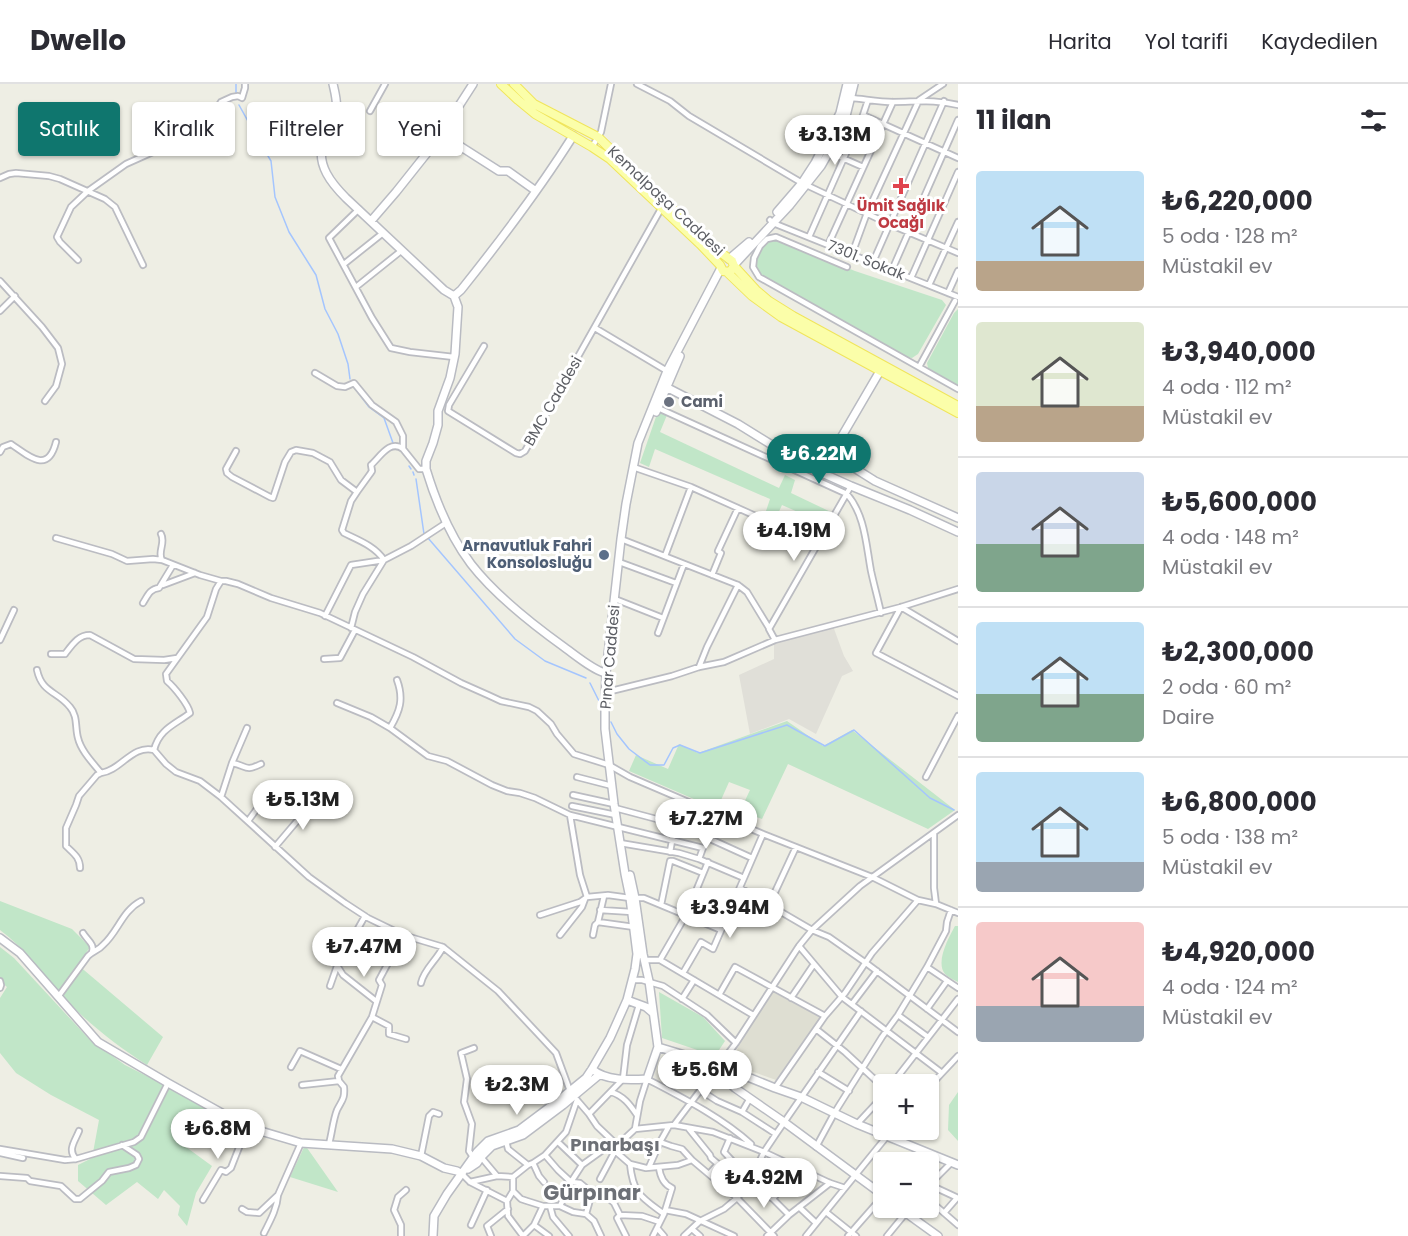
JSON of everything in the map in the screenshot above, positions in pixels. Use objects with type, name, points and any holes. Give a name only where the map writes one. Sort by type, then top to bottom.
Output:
[{"type":"main road","points":[[333,84],[337,100],[336,111],[322,145],[322,163],[325,171],[334,186],[401,251],[444,290],[454,296],[458,308],[450,378],[438,411],[434,443],[426,461],[426,469],[446,523],[472,564],[524,617],[576,656],[606,673]]},
{"type":"main road","points":[[461,102],[473,84]]},
{"type":"main road","name":"Kemalpaşa Caddesi","points":[[501,84],[535,114],[592,147],[619,167],[752,296],[781,317],[958,413]]},
{"type":"main road","name":"Kemalpaşa Caddesi","points":[[514,84],[534,104],[598,137],[708,243],[731,262],[756,290],[779,307],[958,406]]},
{"type":"main road","points":[[804,184],[840,113],[847,84]]},
{"type":"main road","points":[[731,262],[804,184],[829,152],[846,116],[854,84]]},
{"type":"main road","points":[[454,296],[484,261],[552,170],[573,136]]},
{"type":"main road","points":[[463,148],[499,171],[508,171],[536,191]]},
{"type":"main road","points":[[371,221],[424,156]]},
{"type":"main road","points":[[731,262],[754,243],[771,221]]},
{"type":"main road","name":"Kemalpaşa Caddesi","points":[[724,270],[723,260],[731,262]]},
{"type":"main road","name":"Kemalpaşa Caddesi","points":[[724,270],[732,271],[731,262]]},
{"type":"main road","name":"Pınar Caddesi","points":[[641,956],[633,898],[620,845],[605,729],[606,673],[621,539],[639,443],[667,371],[724,270]]},
{"type":"main road","name":"Pınar Caddesi","points":[[633,467],[666,387],[724,270]]},
{"type":"main road","points":[[820,472],[827,472],[828,460],[880,371]]},
{"type":"main road","points":[[666,387],[738,424],[793,458],[820,472],[955,530],[958,517],[828,460],[793,458]]},
{"type":"main road","points":[[820,472],[816,464],[828,460]]},
{"type":"main road","points":[[828,460],[838,480]]},
{"type":"main road","name":"Pınar Caddesi","points":[[633,898],[634,927],[649,981],[658,1047],[647,1079]]},
{"type":"main road","points":[[0,938],[20,953],[98,1041],[247,1127],[301,1143],[392,1149],[421,1156],[462,1174]]},
{"type":"main road","points":[[477,1157],[477,1152],[488,1141],[519,1130],[573,1096],[610,1038],[641,956]]},
{"type":"main road","points":[[627,997],[651,1004]]},
{"type":"main road","points":[[627,997],[653,1013]]},
{"type":"main road","points":[[658,1047],[718,1065],[801,1097],[857,1124],[873,1128]]},
{"type":"main road","points":[[718,1065],[724,1078],[873,1188]]},
{"type":"main road","points":[[592,1069],[599,1075],[623,1079],[647,1079]]},
{"type":"main road","points":[[433,1236],[434,1216],[447,1194],[477,1157],[492,1146],[523,1135],[599,1075]]},
{"type":"main road","points":[[903,1140],[955,1164]]},
{"type":"main road","points":[[915,1218],[929,1234],[938,1236]]},
{"type":"street","points":[[78,260],[57,237],[71,207],[88,191],[126,164],[193,134],[206,125],[221,102],[232,97],[242,98],[245,84]]},
{"type":"street","points":[[370,111],[385,84]]},
{"type":"street","points":[[592,147],[598,137],[611,84]]},
{"type":"street","points":[[637,84],[804,184],[958,253]]},
{"type":"street","points":[[852,254],[867,213],[919,100],[943,84]]},
{"type":"street","points":[[850,98],[893,102],[944,101],[958,105]]},
{"type":"street","points":[[809,237],[868,100]]},
{"type":"street","points":[[873,262],[944,101]]},
{"type":"street","points":[[828,245],[893,102]]},
{"type":"street","points":[[863,115],[958,158]]},
{"type":"street","points":[[892,270],[958,120]]},
{"type":"street","points":[[829,152],[863,167]]},
{"type":"street","points":[[911,278],[958,172]]},
{"type":"street","points":[[0,178],[16,173],[49,176],[105,199],[115,207],[143,265]]},
{"type":"street","name":"BMC Caddesi","points":[[484,346],[449,405],[448,411],[520,454],[525,451],[662,207]]},
{"type":"street","points":[[359,209],[329,238],[372,318],[391,348],[454,357]]},
{"type":"street","name":"7301. Sokak","points":[[771,221],[948,293],[956,299]]},
{"type":"street","points":[[929,285],[958,222]]},
{"type":"street","points":[[344,264],[383,233]]},
{"type":"street","points":[[847,267],[776,237],[767,239],[760,246],[754,258],[753,267],[759,277],[958,389]]},
{"type":"street","points":[[356,286],[401,251]]},
{"type":"street","points":[[948,293],[958,271]]},
{"type":"street","points":[[0,281],[58,348],[62,364],[56,386],[45,401]]},
{"type":"street","points":[[0,311],[15,296]]},
{"type":"street","points":[[919,366],[956,299]]},
{"type":"street","points":[[594,328],[667,371]]},
{"type":"street","points":[[315,373],[337,386],[345,387],[354,383],[372,405],[396,422],[403,436],[403,449]]},
{"type":"street","points":[[658,408],[847,494],[859,512],[864,528],[881,613]]},
{"type":"street","points":[[0,452],[3,447],[11,444],[39,460],[45,460],[54,452],[56,442]]},
{"type":"street","points":[[384,560],[367,544],[342,530],[351,501],[370,474],[371,465],[390,446],[399,445],[419,469],[426,469]]},
{"type":"street","points":[[236,451],[226,469],[227,473],[270,497],[273,498],[285,462],[291,452],[296,450],[314,453],[330,462],[341,480],[357,492]]},
{"type":"street","points":[[633,467],[691,487],[818,544]]},
{"type":"street","points":[[769,629],[852,486]]},
{"type":"street","points":[[665,556],[691,487]]},
{"type":"street","points":[[712,575],[721,553],[718,551],[738,507]]},
{"type":"street","points":[[325,616],[351,565],[384,560],[411,546],[446,523]]},
{"type":"street","points":[[767,539],[775,525]]},
{"type":"street","points":[[161,534],[163,541],[160,557],[162,560]]},
{"type":"street","points":[[56,537],[112,554],[127,561],[162,560],[195,573],[238,584],[325,616],[413,657],[460,683],[501,701],[537,711],[551,724],[574,754],[609,765],[716,814],[872,877],[918,900],[958,913]]},
{"type":"street","points":[[621,539],[738,585],[747,592],[775,640]]},
{"type":"street","points":[[324,659],[340,658],[353,629],[355,612],[363,594],[384,560]]},
{"type":"street","points":[[619,562],[676,583]]},
{"type":"street","points":[[658,633],[684,564]]},
{"type":"street","points":[[162,585],[173,565]]},
{"type":"street","points":[[143,603],[153,589],[195,573]]},
{"type":"street","points":[[154,750],[165,730],[190,713],[166,678],[166,674],[200,629],[221,581]]},
{"type":"street","points":[[699,667],[738,585]]},
{"type":"street","points":[[606,691],[724,662],[775,640],[901,608],[958,589]]},
{"type":"street","points":[[615,599],[663,618]]},
{"type":"street","points":[[901,608],[958,641]]},
{"type":"street","points":[[901,608],[876,653],[958,696]]},
{"type":"street","points":[[0,640],[14,610]]},
{"type":"street","points":[[51,654],[65,654],[79,638],[83,635],[90,635],[134,659],[177,658]]},
{"type":"street","points":[[37,670],[45,688],[71,707],[77,726],[78,740],[101,773]]},
{"type":"street","points":[[390,728],[400,705],[401,691],[397,680]]},
{"type":"street","points":[[338,703],[390,728],[428,756],[447,761],[492,785],[535,798],[570,815],[703,848],[699,859]]},
{"type":"street","points":[[926,777],[958,716]]},
{"type":"street","points":[[221,797],[232,763],[248,728]]},
{"type":"street","points":[[80,867],[80,861],[66,846],[66,828],[77,799],[97,775],[111,770],[128,756],[137,752],[150,748],[154,750],[176,772],[200,782],[221,797],[309,877],[365,916],[404,935],[442,946],[498,992],[556,1053],[573,1096],[597,1126],[616,1144]]},
{"type":"street","points":[[232,763],[247,769],[261,764]]},
{"type":"street","points":[[611,777],[625,774]]},
{"type":"street","points":[[577,777],[612,786]]},
{"type":"street","points":[[248,821],[273,790]]},
{"type":"street","points":[[573,795],[615,809],[709,833]]},
{"type":"street","points":[[275,847],[314,801]]},
{"type":"street","points":[[572,806],[615,809]]},
{"type":"street","points":[[716,814],[708,838],[752,858]]},
{"type":"street","points":[[560,934],[582,907],[587,897],[580,875],[570,815]]},
{"type":"street","points":[[649,1167],[660,1142],[736,1043],[799,946],[812,930],[860,886],[958,815]]},
{"type":"street","points":[[670,852],[675,824]]},
{"type":"street","points":[[933,833],[936,904]]},
{"type":"street","points":[[683,973],[702,942],[713,949],[763,834]]},
{"type":"street","points":[[620,845],[670,852],[699,859],[744,878]]},
{"type":"street","points":[[769,905],[796,847]]},
{"type":"street","points":[[661,905],[670,861],[703,873]]},
{"type":"street","points":[[660,960],[686,915],[708,862]]},
{"type":"street","points":[[740,888],[812,930],[829,937],[958,1032]]},
{"type":"street","points":[[593,935],[604,896]]},
{"type":"street","points":[[540,915],[580,902],[587,897],[644,897],[721,930]]},
{"type":"street","points":[[775,1088],[872,953],[918,900]]},
{"type":"street","points":[[92,952],[104,945],[129,909],[141,902]]},
{"type":"street","points":[[600,910],[632,912]]},
{"type":"street","points":[[816,1147],[835,1112],[927,967],[946,931],[951,910]]},
{"type":"street","points":[[330,986],[337,966],[365,916]]},
{"type":"street","points":[[598,922],[634,927]]},
{"type":"street","points":[[58,997],[94,947],[82,933]]},
{"type":"street","points":[[329,1144],[338,1110],[345,1095],[344,1087],[338,1076],[372,1017],[382,985],[380,980],[404,935]]},
{"type":"street","points":[[421,983],[442,946]]},
{"type":"street","points":[[799,946],[842,997],[942,1073]]},
{"type":"street","points":[[641,956],[660,960],[753,1015]]},
{"type":"street","points":[[790,998],[814,964]]},
{"type":"street","points":[[337,966],[343,975],[376,1001]]},
{"type":"street","points":[[719,995],[735,967],[825,1016]]},
{"type":"street","points":[[927,967],[958,988]]},
{"type":"street","points":[[852,1004],[877,971]]},
{"type":"street","points":[[632,980],[649,981],[663,986],[707,1015],[736,1043]]},
{"type":"street","points":[[682,999],[694,980]]},
{"type":"street","points":[[0,981],[0,988]]},
{"type":"street","points":[[927,1009],[947,981]]},
{"type":"street","points":[[900,1074],[958,999]]},
{"type":"street","points":[[589,1114],[623,1079],[627,1045],[639,1005]]},
{"type":"street","points":[[684,1236],[700,1221],[724,1209],[737,1198],[751,1179],[764,1152],[861,1011]]},
{"type":"street","points":[[898,1015],[928,1037]]},
{"type":"street","points":[[372,1017],[389,1026],[389,1034],[406,1039]]},
{"type":"street","points":[[816,1029],[873,1078]]},
{"type":"street","points":[[474,1047],[461,1053],[467,1079],[464,1102],[472,1124],[469,1151],[496,1176]]},
{"type":"street","points":[[291,1067],[300,1051],[341,1070]]},
{"type":"street","points":[[939,1076],[958,1056]]},
{"type":"street","points":[[818,1072],[849,1091]]},
{"type":"street","points":[[647,1079],[725,1123],[755,1148]]},
{"type":"street","name":"Pınar Caddesi","points":[[635,1129],[647,1079]]},
{"type":"street","points":[[302,1085],[339,1081]]},
{"type":"street","points":[[0,1151],[65,1160],[76,1159],[134,1142],[141,1137],[168,1083]]},
{"type":"street","points":[[700,1090],[717,1101],[742,1112],[776,1134]]},
{"type":"street","points":[[611,1092],[626,1100],[637,1115]]},
{"type":"street","points":[[470,1182],[496,1176],[513,1177],[545,1155],[566,1132],[573,1096]]},
{"type":"street","points":[[742,1112],[750,1098]]},
{"type":"street","points":[[857,1124],[873,1107]]},
{"type":"street","points":[[421,1156],[429,1116],[433,1112],[439,1114]]},
{"type":"street","points":[[560,1206],[582,1165],[607,1147],[621,1142],[635,1129],[672,1126],[704,1130],[730,1138],[845,1188]]},
{"type":"street","points":[[203,1200],[221,1170],[226,1172],[231,1168],[247,1127]]},
{"type":"street","points":[[689,1129],[718,1164],[709,1174]]},
{"type":"street","points":[[76,1159],[71,1151],[79,1131]]},
{"type":"street","points":[[730,1138],[724,1152],[789,1215]]},
{"type":"street","points":[[806,1236],[884,1140]]},
{"type":"street","points":[[506,1141],[508,1149],[531,1164],[544,1182]]},
{"type":"street","points":[[558,1142],[582,1165]]},
{"type":"street","points":[[660,1142],[682,1149],[737,1198],[770,1235],[789,1215],[830,1183]]},
{"type":"street","points":[[242,1209],[259,1213],[278,1195],[301,1143]]},
{"type":"street","points":[[600,1179],[615,1151],[616,1144]]},
{"type":"street","points":[[0,1176],[27,1178],[30,1181],[61,1186],[75,1199],[80,1199],[109,1172],[136,1165],[139,1159],[137,1155],[122,1145]]},
{"type":"street","points":[[0,1151],[23,1158]]},
{"type":"street","points":[[615,1151],[630,1164],[646,1168],[678,1165],[692,1160]]},
{"type":"street","points":[[545,1155],[571,1182],[580,1183],[592,1193]]},
{"type":"street","points":[[630,1164],[632,1182],[641,1197],[664,1212],[686,1214],[734,1236]]},
{"type":"street","points":[[939,1177],[955,1164]]},
{"type":"street","points":[[773,1199],[794,1166]]},
{"type":"street","points":[[653,1236],[658,1229],[672,1188],[664,1182],[659,1167]]},
{"type":"street","points":[[462,1174],[470,1182],[507,1202]]},
{"type":"street","points":[[513,1177],[513,1191],[507,1202],[508,1216],[523,1236],[534,1225],[543,1206]]},
{"type":"street","points":[[586,1214],[592,1193],[598,1189],[614,1203],[620,1215]]},
{"type":"street","points":[[939,1189],[958,1198],[944,1213]]},
{"type":"street","points":[[401,1236],[401,1225],[394,1210],[398,1197],[406,1190]]},
{"type":"street","points":[[471,1225],[488,1190]]},
{"type":"street","points":[[513,1191],[521,1198],[543,1206],[560,1206],[573,1212],[586,1214],[594,1221],[601,1236]]},
{"type":"street","points":[[264,1233],[278,1202],[278,1195]]},
{"type":"street","points":[[550,1206],[553,1217],[569,1236]]},
{"type":"street","points":[[799,1207],[816,1223]]},
{"type":"street","points":[[491,1236],[487,1226],[508,1209]]},
{"type":"street","points":[[826,1212],[852,1235],[873,1209]]},
{"type":"street","points":[[939,1209],[958,1225]]},
{"type":"street","points":[[620,1215],[642,1216],[660,1222]]},
{"type":"street","points":[[620,1215],[617,1218],[626,1236]]},
{"type":"street","points":[[887,1236],[902,1218]]},
{"type":"street","points":[[534,1225],[549,1236]]},
{"type":"street","points":[[658,1229],[664,1236]]},
{"type":"street","points":[[692,1229],[700,1236]]},
{"type":"shaded area","points":[[833,626],[844,656],[853,671],[842,676],[816,734],[789,719],[750,734],[739,675],[774,659],[774,642]]},
{"type":"shaded area","points":[[771,991],[822,1018],[776,1080],[729,1063]]},
{"type":"green space","points":[[777,240],[855,271],[942,300],[946,305],[918,354],[912,358],[906,357],[842,323],[760,274],[755,265],[757,252],[770,241]]},
{"type":"green space","points":[[958,309],[958,386],[928,368],[927,363]]},
{"type":"green space","points":[[658,411],[667,415],[660,432],[779,488],[785,475],[795,480],[791,493],[833,513],[825,524],[782,505],[776,518],[765,514],[770,499],[655,449],[649,467],[640,463]]},
{"type":"green space","points":[[787,721],[823,746],[852,730],[955,810],[928,829],[788,764],[762,819],[740,811],[750,790],[729,782],[717,809],[629,771],[636,755],[668,769],[679,744],[698,753]]},
{"type":"green space","points":[[0,901],[72,929],[90,947],[78,965],[163,1037],[147,1065],[83,1017],[26,953],[0,930]]},
{"type":"green space","points":[[955,926],[958,926],[958,982],[945,974],[942,969],[942,956]]},
{"type":"green space","points":[[0,947],[14,958],[89,1039],[125,1065],[208,1107],[186,1147],[212,1166],[196,1193],[187,1226],[178,1215],[180,1206],[164,1190],[158,1199],[137,1182],[106,1205],[78,1181],[78,1165],[92,1158],[99,1120],[51,1095],[16,1073],[0,1053],[0,998],[7,987],[0,981]]},
{"type":"green space","points":[[659,992],[703,1017],[725,1041],[715,1056],[662,1038]]},
{"type":"green space","points":[[958,1092],[958,1141],[948,1130],[949,1105]]},
{"type":"green space","points":[[305,1145],[338,1192],[290,1177]]},
{"type":"waterway","points":[[236,84],[236,94]]},
{"type":"waterway","points":[[239,105],[247,119]]},
{"type":"waterway","points":[[268,156],[271,161],[275,197],[289,232],[316,275],[325,309],[338,334],[348,364],[350,379]]},
{"type":"waterway","points":[[354,387],[369,407],[384,418],[393,443]]},
{"type":"waterway","points":[[416,479],[424,534]]},
{"type":"waterway","points":[[428,538],[515,639],[545,661],[586,678]]},
{"type":"waterway","points":[[590,683],[599,701]]},
{"type":"waterway","points":[[611,722],[629,749],[650,765],[664,765],[673,748],[680,745],[700,753],[787,725],[825,746],[854,730],[930,798],[954,810]]},
{"type":"place","name":"Ümit Sağlık Ocağı","points":[[901,186]]},
{"type":"place","name":"Cami","points":[[669,402]]},
{"type":"place","name":"Arnavutluk Fahri Konsolosluğu","points":[[604,555]]},
{"type":"district","name":"Pınarbaşı","points":[[615,1145]]},
{"type":"district","name":"Gürpınar","points":[[592,1193]]}]
